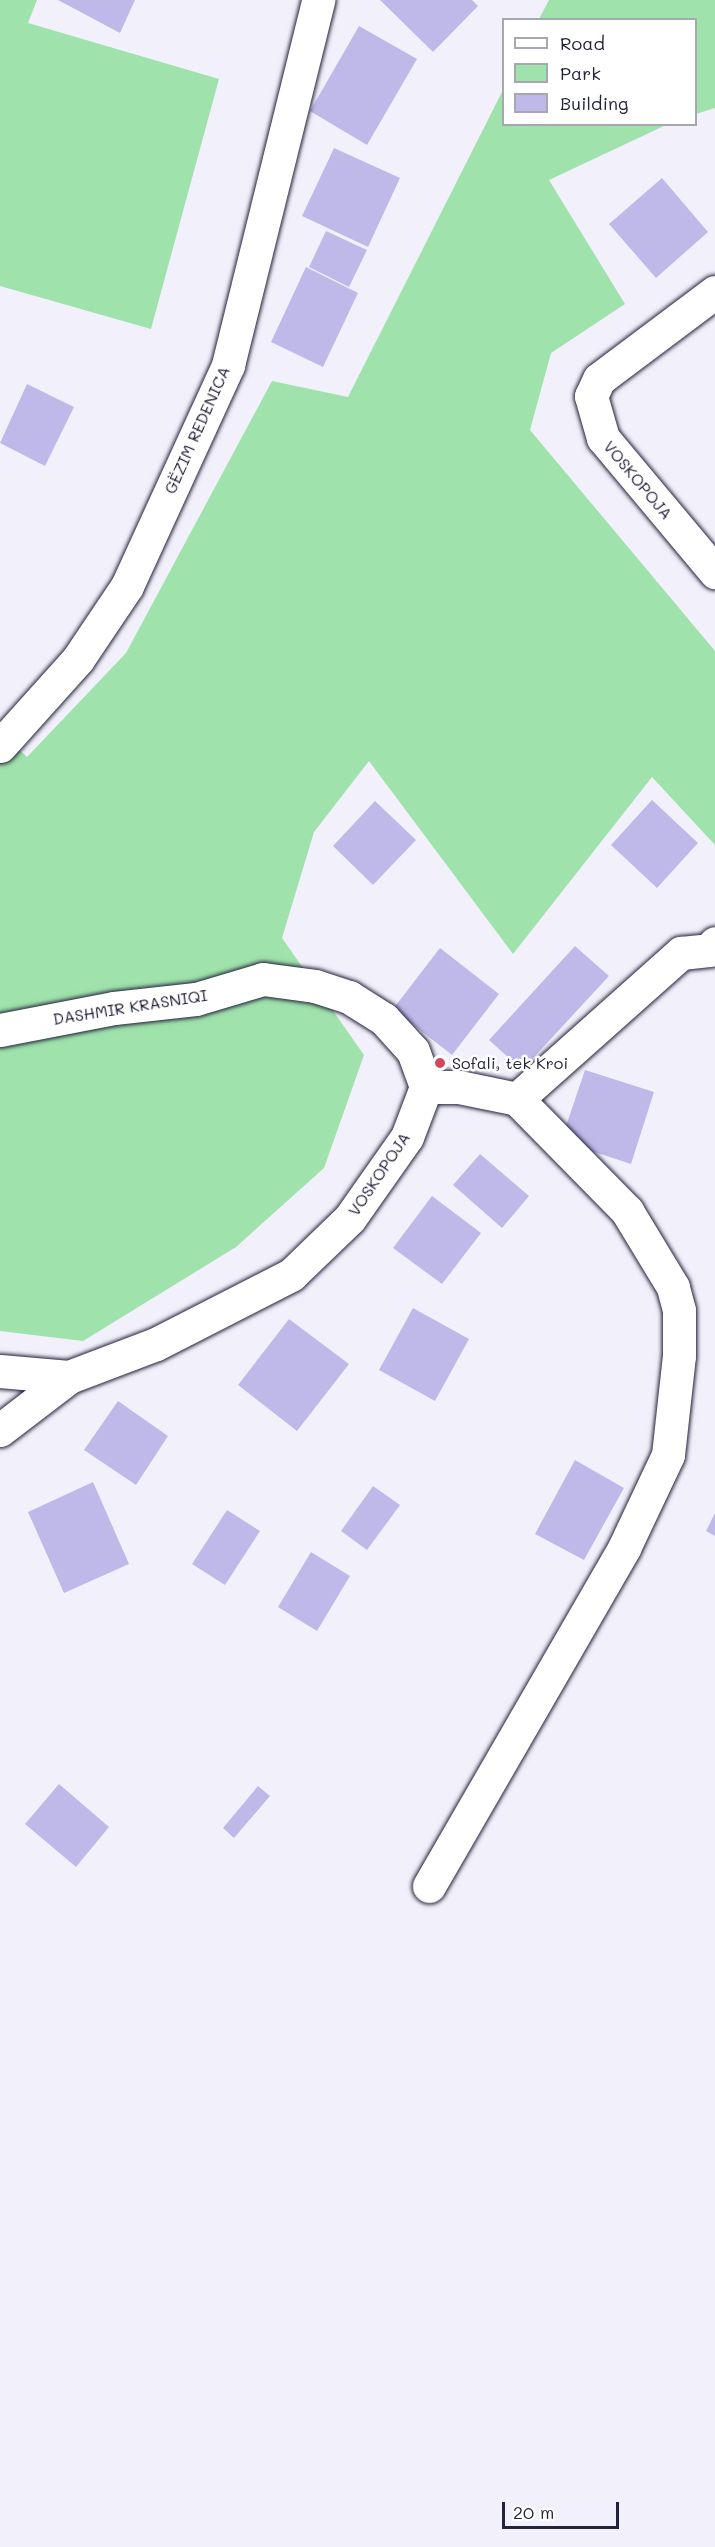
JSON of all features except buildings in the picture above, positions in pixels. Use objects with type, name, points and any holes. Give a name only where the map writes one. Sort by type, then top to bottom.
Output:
[{"type":"street","name":"GËZIM REDENICA","points":[[0,747],[78,659],[127,586],[228,364],[318,0]]},
{"type":"street","name":"VOSKOPOJA","points":[[715,292],[599,379],[591,396],[603,438],[715,572]]},
{"type":"street","points":[[517,1099],[681,953],[713,951]]},
{"type":"street","name":"DASHMIR KRASNIQI","points":[[0,1030],[114,1008],[195,999],[263,979],[315,986],[349,998],[384,1019],[413,1051],[426,1088]]},
{"type":"street","points":[[426,1088],[459,1087],[517,1099],[627,1211],[673,1287],[679,1310],[678,1367],[668,1455],[624,1548],[429,1886]]},
{"type":"street","name":"VOSKOPOJA","points":[[0,1371],[69,1377],[156,1344],[291,1275],[350,1218],[407,1137],[426,1088]]},
{"type":"street","points":[[0,1430],[69,1377]]},
{"type":"green space","points":[[0,0],[37,0],[28,23],[219,79],[151,329],[0,286]]},
{"type":"green space","points":[[549,0],[715,0],[715,108],[697,114],[697,18],[540,18]]},
{"type":"green space","points":[[502,92],[502,126],[664,126],[549,180],[625,304],[551,353],[530,430],[715,651],[715,845],[652,777],[513,954],[369,761],[314,832],[282,938],[364,1055],[324,1168],[236,1247],[83,1341],[0,1331],[0,732],[27,757],[126,653],[272,381],[348,397]]},
{"type":"place","name":"Sofali, tek Kroi","points":[[440,1063]]}]
